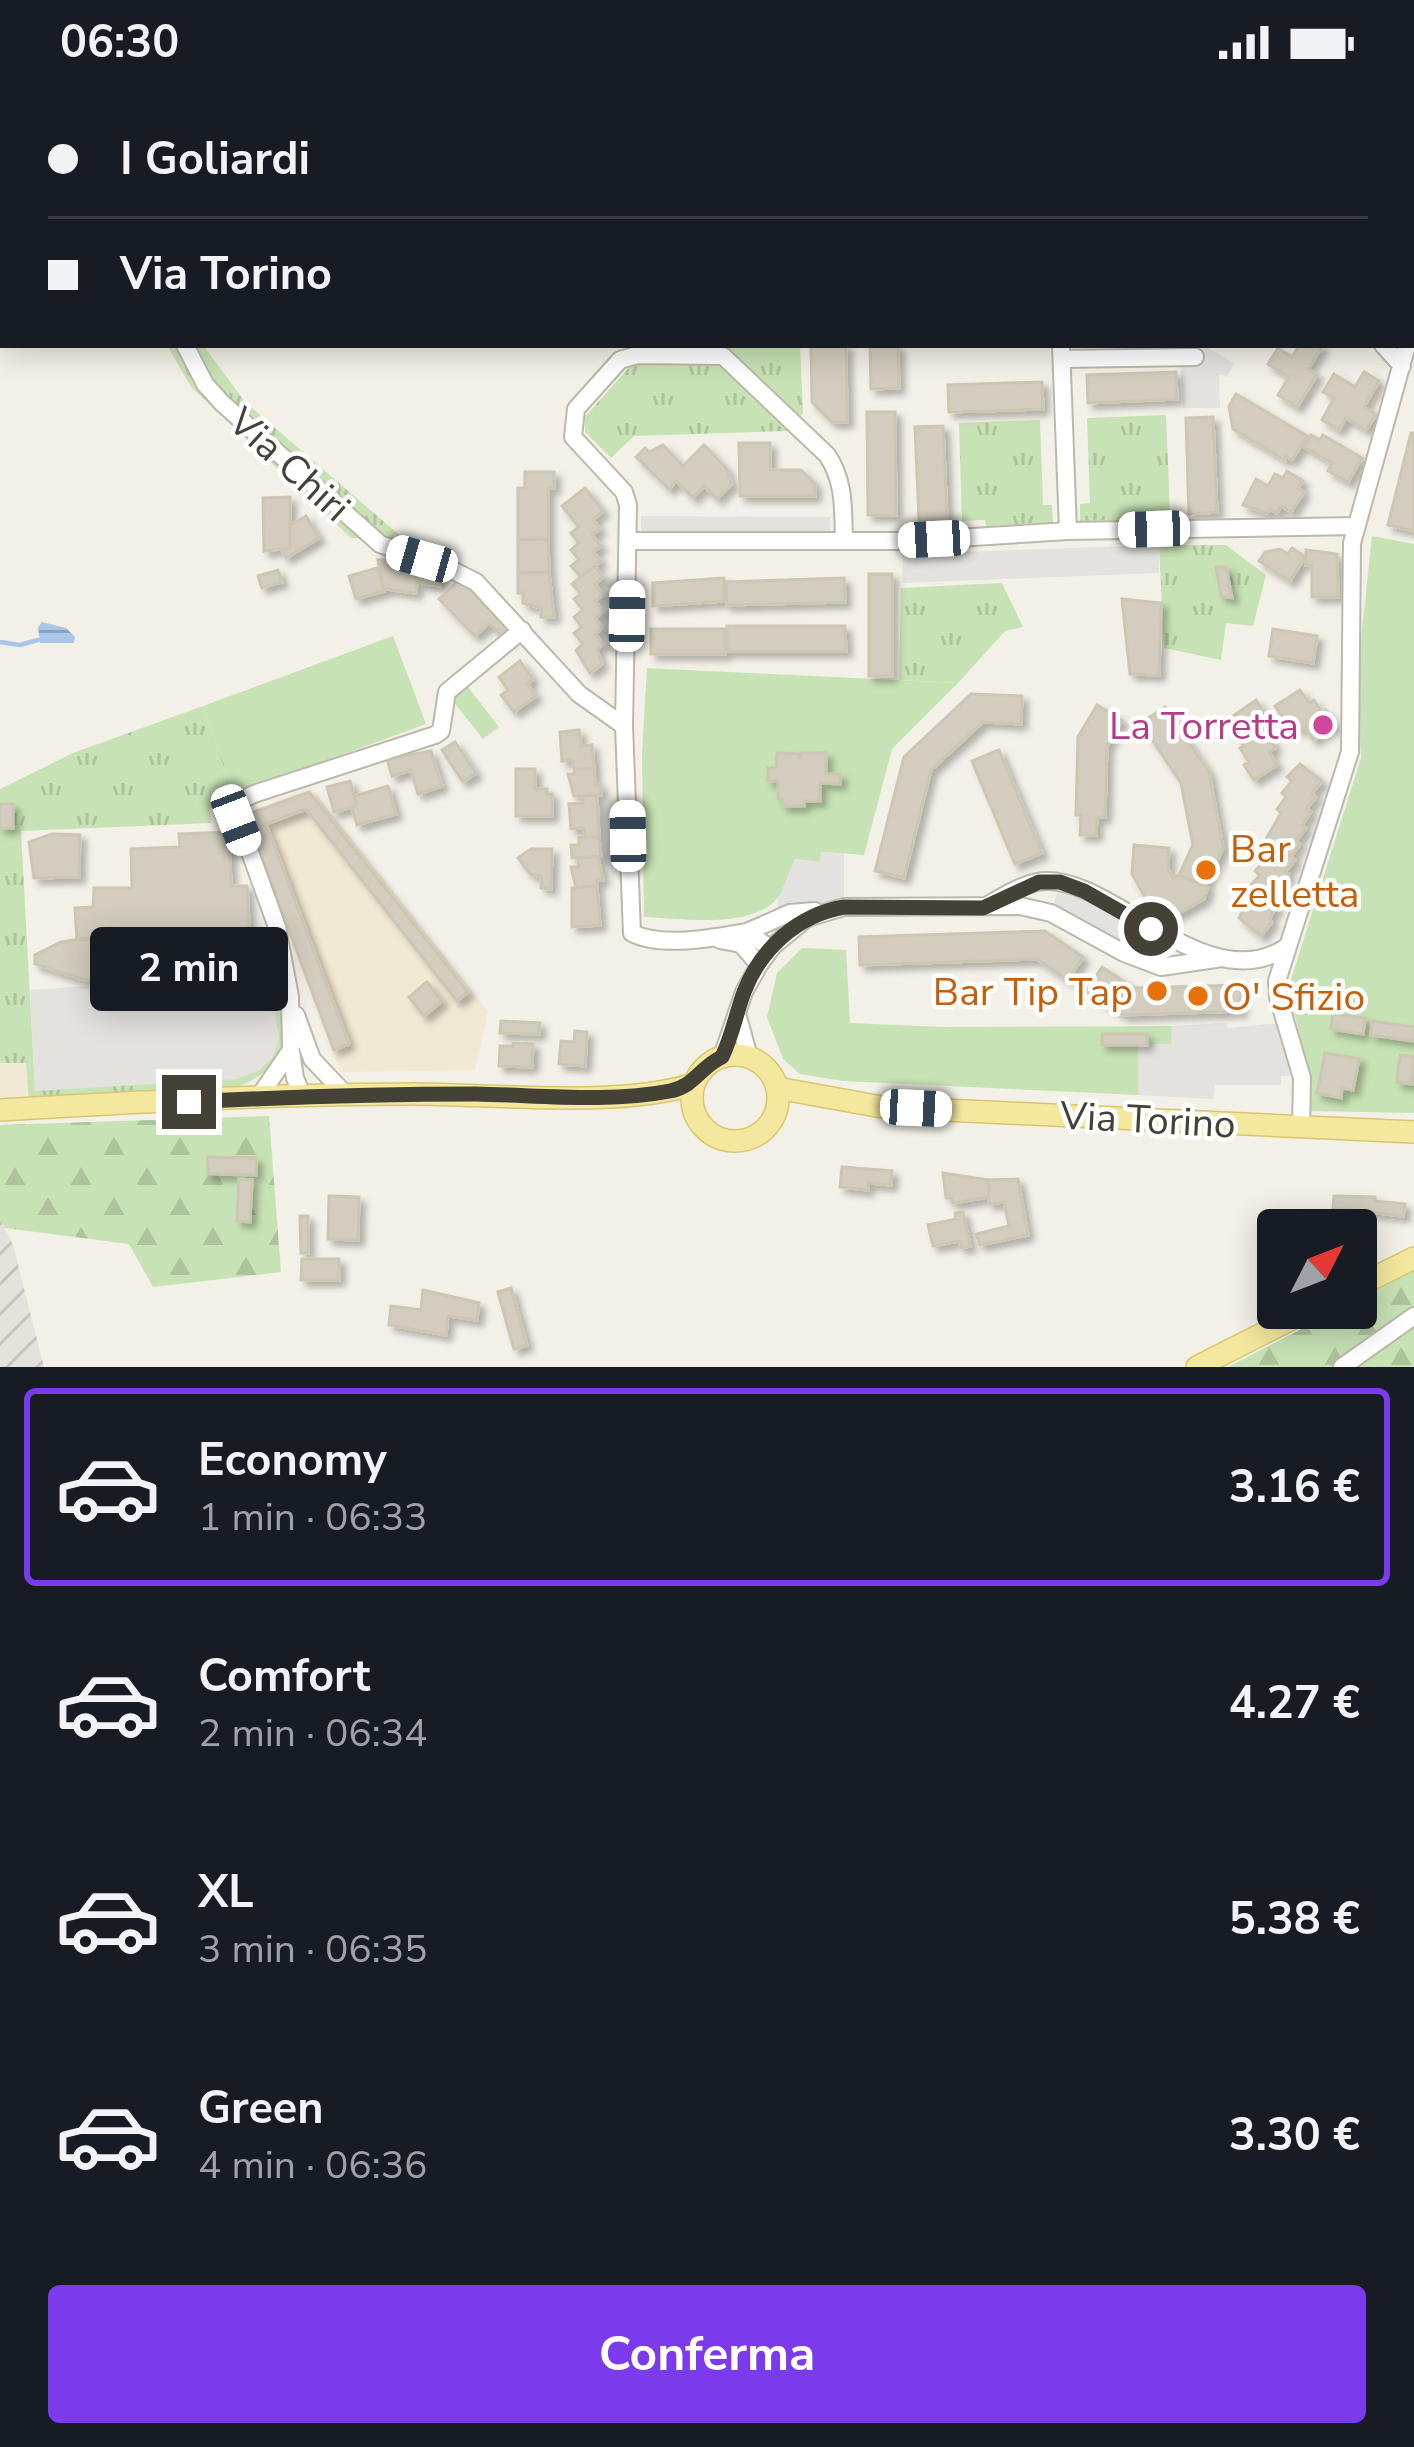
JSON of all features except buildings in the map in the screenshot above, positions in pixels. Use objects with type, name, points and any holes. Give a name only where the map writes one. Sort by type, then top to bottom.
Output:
[{"type":"main road","points":[[613,1096],[693,1110],[711,1135],[731,1142],[760,1133],[777,1099],[770,1072],[749,1057],[722,1057],[705,1067],[694,1084],[693,1110]]},
{"type":"main road","points":[[0,1110],[345,1094],[613,1096],[694,1084]]},
{"type":"main road","name":"Via Torino","points":[[777,1099],[802,1095],[882,1107],[1414,1132]]},
{"type":"main road","points":[[1377,1276],[1414,1258]]},
{"type":"main road","points":[[1197,1367],[1272,1329]]},
{"type":"street","name":"Via Chiri","points":[[187,348],[205,384],[222,404],[380,544],[462,573],[579,694],[624,726]]},
{"type":"street","points":[[1385,348],[1402,366]]},
{"type":"street","points":[[1301,1127],[1302,1078],[1277,981],[1350,752],[1352,543],[1407,348]]},
{"type":"street","points":[[1068,531],[1062,352],[1196,357]]},
{"type":"street","points":[[844,540],[837,470],[723,356],[637,355],[613,366],[576,409],[573,437],[625,492],[624,726],[632,933],[643,939],[707,938],[747,932],[790,913],[844,907],[1020,906],[1051,913],[1124,953],[1161,967],[1222,958]]},
{"type":"street","points":[[628,542],[909,541],[1068,531],[1357,526]]},
{"type":"street","points":[[345,1094],[312,1059],[290,997],[277,927],[234,808],[239,801],[435,735],[441,730],[447,692],[522,630]]},
{"type":"street","points":[[579,694],[625,698]]},
{"type":"street","points":[[983,908],[1039,882],[1060,882],[1151,929],[1222,958],[1247,962],[1268,958],[1288,946]]},
{"type":"street","points":[[722,1057],[759,964],[807,917],[822,911]]},
{"type":"street","points":[[747,932],[771,949]]},
{"type":"street","points":[[707,938],[741,944],[759,964]]},
{"type":"street","points":[[1247,962],[1278,997]]},
{"type":"street","points":[[290,997],[291,1050],[303,1096]]},
{"type":"street","points":[[738,1016],[749,1057]]},
{"type":"street","points":[[258,1098],[291,1050]]},
{"type":"street","points":[[303,1096],[312,1059]]},
{"type":"street","points":[[1342,1367],[1414,1316]]},
{"type":"shaded area","points":[[1179,348],[1208,348],[1234,363],[1227,377],[1219,374],[1220,408],[1183,408]]},
{"type":"shaded area","points":[[641,516],[830,517],[830,532],[641,531]]},
{"type":"shaded area","points":[[1159,545],[1159,573],[902,583],[903,554]]},
{"type":"shaded area","points":[[310,787],[488,1011],[475,1070],[340,1072],[243,814]]},
{"type":"shaded area","points":[[821,852],[844,853],[844,907],[778,918],[778,899],[795,859],[820,862]]},
{"type":"shaded area","points":[[1060,882],[1151,929],[1136,959],[1051,913]]},
{"type":"shaded area","points":[[261,974],[270,1003],[266,1011],[275,1012],[279,1039],[273,1057],[258,1071],[237,1079],[35,1091],[30,990]]},
{"type":"shaded area","points":[[1226,1023],[1228,1028],[1279,1023],[1290,1076],[1281,1076],[1281,1085],[1215,1085],[1213,1099],[1138,1095],[1138,1045],[1171,1044],[1172,1026]]},
{"type":"shaded area","points":[[0,1062],[26,1063],[29,1102],[0,1104]]},
{"type":"shaded area","points":[[0,1218],[13,1245],[44,1367],[0,1367]]},
{"type":"green space","points":[[169,348],[205,348],[245,402],[404,539],[351,538],[191,387]]},
{"type":"green space","points":[[646,348],[800,348],[803,413],[787,431],[634,436],[611,458],[585,432],[585,417]]},
{"type":"green space","points":[[1166,415],[1170,514],[1080,521],[1080,504],[1090,503],[1087,418]]},
{"type":"green space","points":[[1040,420],[1043,505],[1052,505],[1053,522],[986,526],[985,520],[962,521],[959,423]]},
{"type":"green space","points":[[1372,536],[1414,544],[1414,1113],[1308,1111],[1310,1076],[1288,989],[1361,758],[1357,678]]},
{"type":"green space","points":[[1159,545],[1226,545],[1266,575],[1253,626],[1226,623],[1221,660],[1164,648]]},
{"type":"green space","points":[[1002,583],[1023,627],[1005,631],[958,683],[899,680],[901,588]]},
{"type":"green space","points":[[393,636],[426,724],[235,794],[203,706]]},
{"type":"green space","points":[[647,668],[958,683],[892,749],[864,855],[822,852],[820,862],[795,859],[781,893],[761,910],[730,919],[694,920],[644,917],[642,753]]},
{"type":"green space","points":[[468,687],[499,727],[483,739],[452,700]]},
{"type":"green space","points":[[203,706],[235,794],[210,809],[211,823],[21,831],[35,1090],[266,1012],[270,1003],[279,1005],[283,1022],[281,1050],[266,1071],[225,1092],[29,1102],[26,1063],[0,1063],[0,789],[73,753]]},
{"type":"green space","points":[[802,948],[846,950],[850,1023],[1172,1026],[1172,1044],[1138,1045],[1138,1095],[843,1081],[800,1074],[783,1059],[767,1017],[777,973]]},
{"type":"green space","points":[[269,1116],[281,1272],[153,1287],[129,1244],[5,1228],[0,1218],[0,1125]]},
{"type":"green space","points":[[1414,1271],[1414,1367],[1228,1367],[1301,1329],[1377,1329],[1377,1290]]},
{"type":"water","points":[[42,622],[66,628],[75,637],[74,643],[40,643]]},
{"type":"waterway","points":[[0,642],[20,645],[38,640]]},
{"type":"place","name":"La Torretta","points":[[1323,725]]},
{"type":"place","name":"Bar zelletta","points":[[1206,870]]},
{"type":"place","name":"Bar Tip Tap","points":[[1157,991]]},
{"type":"place","name":"O' Sfizio","points":[[1198,996]]},
{"type":"route","points":[[189,1102],[345,1094],[613,1096],[671,1091],[694,1084],[705,1067],[722,1057],[744,992],[773,946],[807,917],[844,907],[983,908],[1014,890],[1060,882],[1151,929]]}]
